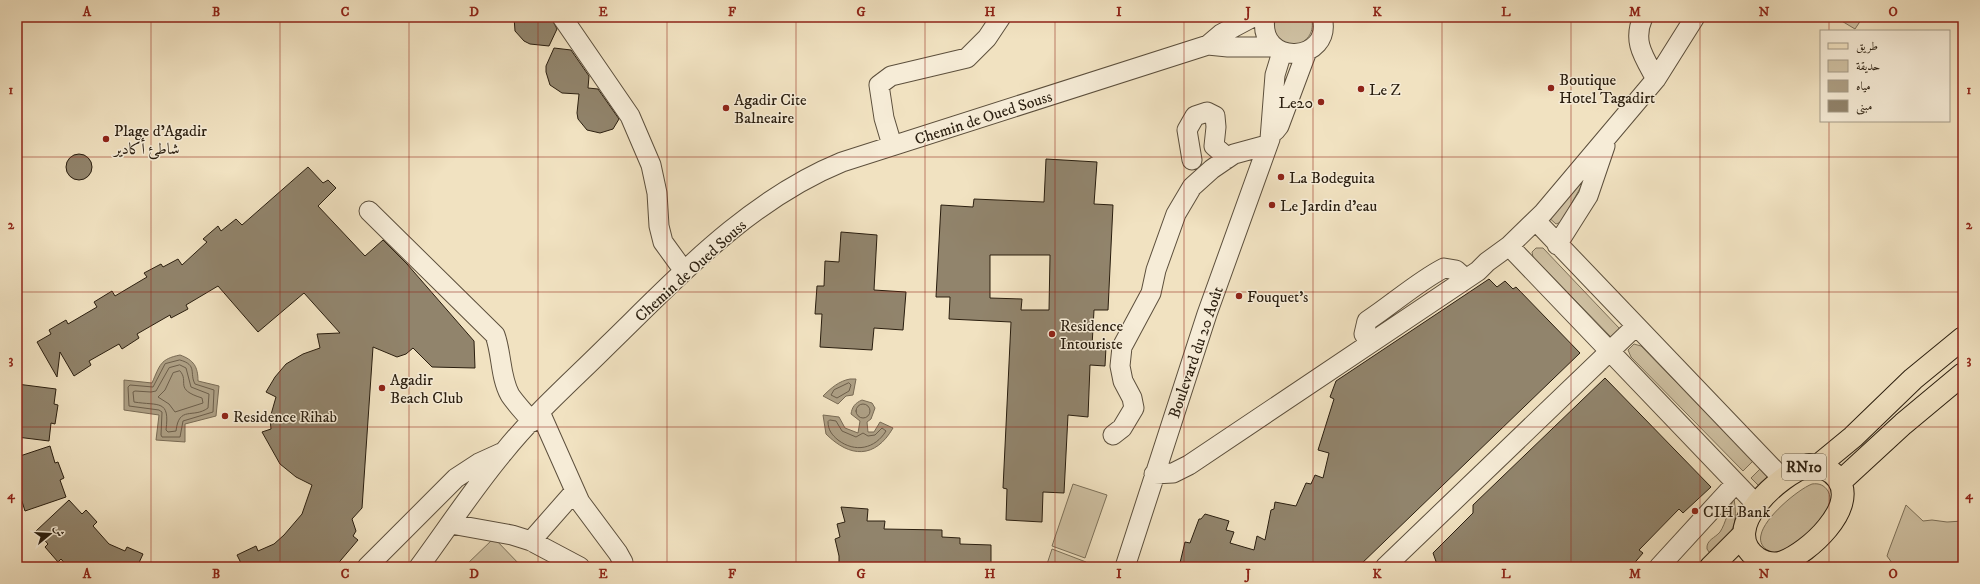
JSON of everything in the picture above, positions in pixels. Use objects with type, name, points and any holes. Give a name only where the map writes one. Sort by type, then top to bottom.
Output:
[{"type":"main road","name":"RN10","points":[[1819,466],[1913,379],[1963,338]]},
{"type":"main road","name":"RN10","points":[[1840,482],[1903,424],[1963,374]]},
{"type":"main road","name":"RN10","points":[[1809,465],[1819,466],[1835,474],[1840,482],[1843,496],[1840,509],[1821,534],[1797,554],[1783,562],[1758,564],[1749,550],[1744,534],[1745,524],[1757,505],[1783,479],[1801,467],[1809,465]]},
{"type":"main road","name":"RN10","points":[[1711,567],[1744,534]]},
{"type":"street","points":[[562,17],[630,116],[651,165],[657,193],[659,226],[663,242],[684,271]]},
{"type":"street","points":[[892,145],[884,118],[879,85],[891,76],[968,58],[987,38],[1001,17]]},
{"type":"street","name":"Chemin de Oued Souss","points":[[418,567],[503,452],[536,417],[684,271],[730,230],[801,182],[842,162],[892,145],[1208,45],[1221,34],[1253,17]]},
{"type":"street","points":[[1265,17],[1265,32],[1278,49]]},
{"type":"street","points":[[1307,51],[1315,46],[1320,38],[1323,30],[1322,17]]},
{"type":"street","points":[[1643,17],[1639,26],[1640,48],[1656,79]]},
{"type":"street","points":[[1154,474],[1172,473],[1181,470],[1478,270],[1509,246],[1536,221],[1656,79],[1695,17]]},
{"type":"street","name":"Chemin de Oued Souss","points":[[1208,45],[1278,49],[1291,54],[1307,51]]},
{"type":"street","name":"Boulevard du 20 Août","points":[[1268,142],[1278,49]]},
{"type":"street","name":"Boulevard du 20 Août","points":[[1125,567],[1207,314],[1268,142],[1278,126],[1307,51]]},
{"type":"street","points":[[1192,160],[1187,130],[1195,116],[1207,112],[1215,116],[1216,127],[1214,146],[1228,158]]},
{"type":"street","points":[[1557,245],[1588,196],[1607,138]]},
{"type":"street","points":[[1113,435],[1122,428],[1134,408],[1132,398],[1123,381],[1120,366],[1122,348],[1151,293],[1156,270],[1176,214],[1192,187],[1212,169],[1234,154],[1268,142]]},
{"type":"street","points":[[369,212],[495,335],[500,349],[502,368],[510,394],[536,417],[580,502],[618,553],[623,562],[623,567]]},
{"type":"street","points":[[1536,221],[1557,245],[1783,479]]},
{"type":"street","points":[[1509,246],[1757,505]]},
{"type":"street","points":[[1385,567],[1636,326]]},
{"type":"street","points":[[369,567],[456,478],[479,463],[503,452]]},
{"type":"street","points":[[1659,567],[1736,483]]},
{"type":"street","points":[[531,541],[575,491]]},
{"type":"street","points":[[451,524],[512,535],[531,541],[580,567]]},
{"type":"green space","points":[[1275,17],[1311,17],[1312,30],[1306,40],[1298,45],[1281,42],[1274,32]]},
{"type":"green space","points":[[1835,17],[1863,17],[1855,29]]},
{"type":"green space","points":[[1587,176],[1561,222],[1556,224],[1547,216],[1548,210]]},
{"type":"green space","points":[[1536,248],[1543,248],[1619,328],[1621,334],[1611,337],[1533,257],[1532,252]]},
{"type":"green space","points":[[1634,344],[1641,346],[1753,461],[1743,471],[1631,357],[1628,350]]},
{"type":"green space","points":[[1760,469],[1769,479],[1760,487],[1751,478]]},
{"type":"green space","points":[[1073,484],[1107,495],[1085,558],[1052,546]]},
{"type":"green space","points":[[1812,484],[1825,487],[1830,498],[1829,506],[1820,522],[1799,542],[1785,551],[1775,553],[1768,551],[1761,543],[1763,528],[1782,505],[1798,492]]},
{"type":"green space","points":[[1734,499],[1735,517],[1732,530],[1711,555],[1707,549],[1708,543],[1720,532]]},
{"type":"green space","points":[[1906,505],[1923,521],[1963,521],[1963,567],[1933,565],[1895,567],[1887,556]]},
{"type":"green space","points":[[494,538],[522,567],[464,567]]},
{"type":"green space","points":[[1052,549],[1086,562],[1084,567],[1046,567]]},
{"type":"water","points":[[180,355],[192,362],[196,368],[198,381],[219,386],[216,416],[185,424],[185,442],[156,440],[159,415],[124,410],[124,380],[152,383],[164,361]]},
{"type":"water","points":[[850,379],[856,379],[853,395],[846,396],[838,404],[823,396],[835,385]]},
{"type":"water","points":[[862,400],[872,403],[875,408],[871,419],[867,422],[868,432],[874,432],[880,422],[893,428],[886,438],[878,445],[870,450],[862,452],[844,448],[826,434],[823,415],[839,417],[845,428],[858,433],[860,421],[851,414],[852,409],[857,402]]},
{"type":"building","points":[[514,17],[551,17],[557,29],[549,46],[530,44],[524,41],[515,31]]},
{"type":"building","points":[[554,48],[571,50],[589,76],[588,88],[598,89],[619,119],[613,129],[600,133],[587,130],[578,119],[577,113],[579,94],[562,93],[550,85],[546,72],[546,66]]},
{"type":"building","points":[[79,154],[88,158],[92,167],[88,176],[79,180],[70,176],[66,167],[70,158]]},
{"type":"building","name":"Residence Intouriste","points":[[1046,159],[1097,162],[1094,204],[1113,205],[1108,310],[1094,310],[1092,346],[1106,347],[1105,366],[1090,365],[1088,417],[1068,415],[1064,493],[1043,492],[1042,522],[1006,520],[1007,489],[1003,488],[1011,322],[949,319],[950,297],[936,297],[941,205],[973,207],[974,199],[1044,202]],"holes":[[[990,255],[1050,255],[1049,310],[1021,310],[1022,299],[990,298]]]},
{"type":"building","points":[[308,167],[323,183],[328,180],[336,188],[318,206],[365,256],[383,240],[407,264],[474,341],[475,368],[432,367],[413,348],[406,354],[397,357],[373,347],[362,508],[352,519],[356,531],[353,536],[358,540],[335,567],[243,567],[237,555],[256,546],[258,551],[274,544],[284,535],[302,514],[312,485],[296,477],[280,464],[262,432],[271,429],[270,418],[276,397],[266,392],[275,377],[286,364],[303,354],[320,348],[317,334],[340,333],[304,293],[258,332],[218,286],[186,305],[188,309],[171,318],[170,315],[137,334],[139,338],[122,349],[119,344],[89,361],[91,365],[74,376],[60,352],[57,377],[37,342],[51,334],[49,330],[66,320],[68,324],[97,307],[94,302],[112,291],[115,296],[147,277],[144,273],[161,264],[163,267],[178,259],[182,265],[207,242],[203,239],[218,226],[221,231],[236,219],[242,225]]},
{"type":"building","points":[[841,232],[877,235],[874,290],[906,292],[903,330],[874,328],[872,350],[820,347],[822,314],[815,314],[817,286],[824,286],[825,261],[839,262]]},
{"type":"building","points":[[1489,279],[1497,287],[1505,281],[1513,289],[1516,287],[1580,353],[1358,567],[1179,567],[1185,542],[1190,543],[1199,519],[1201,519],[1205,514],[1229,521],[1226,530],[1234,532],[1230,543],[1254,550],[1257,536],[1265,540],[1271,510],[1274,509],[1275,502],[1296,506],[1306,483],[1311,484],[1315,475],[1323,478],[1329,453],[1318,450],[1334,399],[1330,397],[1336,381]]},
{"type":"building","points":[[1605,378],[1711,487],[1683,513],[1679,509],[1639,550],[1643,553],[1631,567],[1438,567],[1433,553],[1473,513],[1473,505]]},
{"type":"building","points":[[17,384],[56,389],[54,404],[58,405],[55,424],[51,423],[49,441],[17,437]]},
{"type":"building","points":[[50,446],[55,463],[58,462],[64,478],[60,480],[66,497],[25,511],[20,495],[17,495],[17,457]]},
{"type":"building","points":[[69,500],[82,514],[86,510],[97,522],[93,526],[109,544],[125,551],[127,547],[143,554],[137,567],[68,567],[61,559],[58,562],[45,547],[48,544],[36,531]]},
{"type":"building","points":[[841,507],[868,509],[867,521],[885,521],[884,529],[942,530],[942,537],[960,538],[960,544],[991,545],[991,567],[839,567],[839,556],[835,539],[840,537],[837,524],[845,522]]},
{"type":"place","name":"Boutique Hotel Tagadirt","points":[[1551,88]]},
{"type":"place","name":"Le Z","points":[[1361,89]]},
{"type":"place","name":"Le20","points":[[1321,102]]},
{"type":"place","name":"Agadir Cite Balneaire","points":[[726,108]]},
{"type":"place","name":"Plage d'Agadir شاطئ أكادير","points":[[106,139]]},
{"type":"place","name":"La Bodeguita","points":[[1281,177]]},
{"type":"place","name":"Le Jardin d'eau","points":[[1272,205]]},
{"type":"place","name":"Fouquet's","points":[[1239,296]]},
{"type":"place","name":"Residence Intouriste","points":[[1052,334]]},
{"type":"place","name":"Agadir Beach Club","points":[[382,388]]},
{"type":"place","name":"Residence Rihab","points":[[225,416]]},
{"type":"place","name":"CIH Bank","points":[[1695,511]]}]
